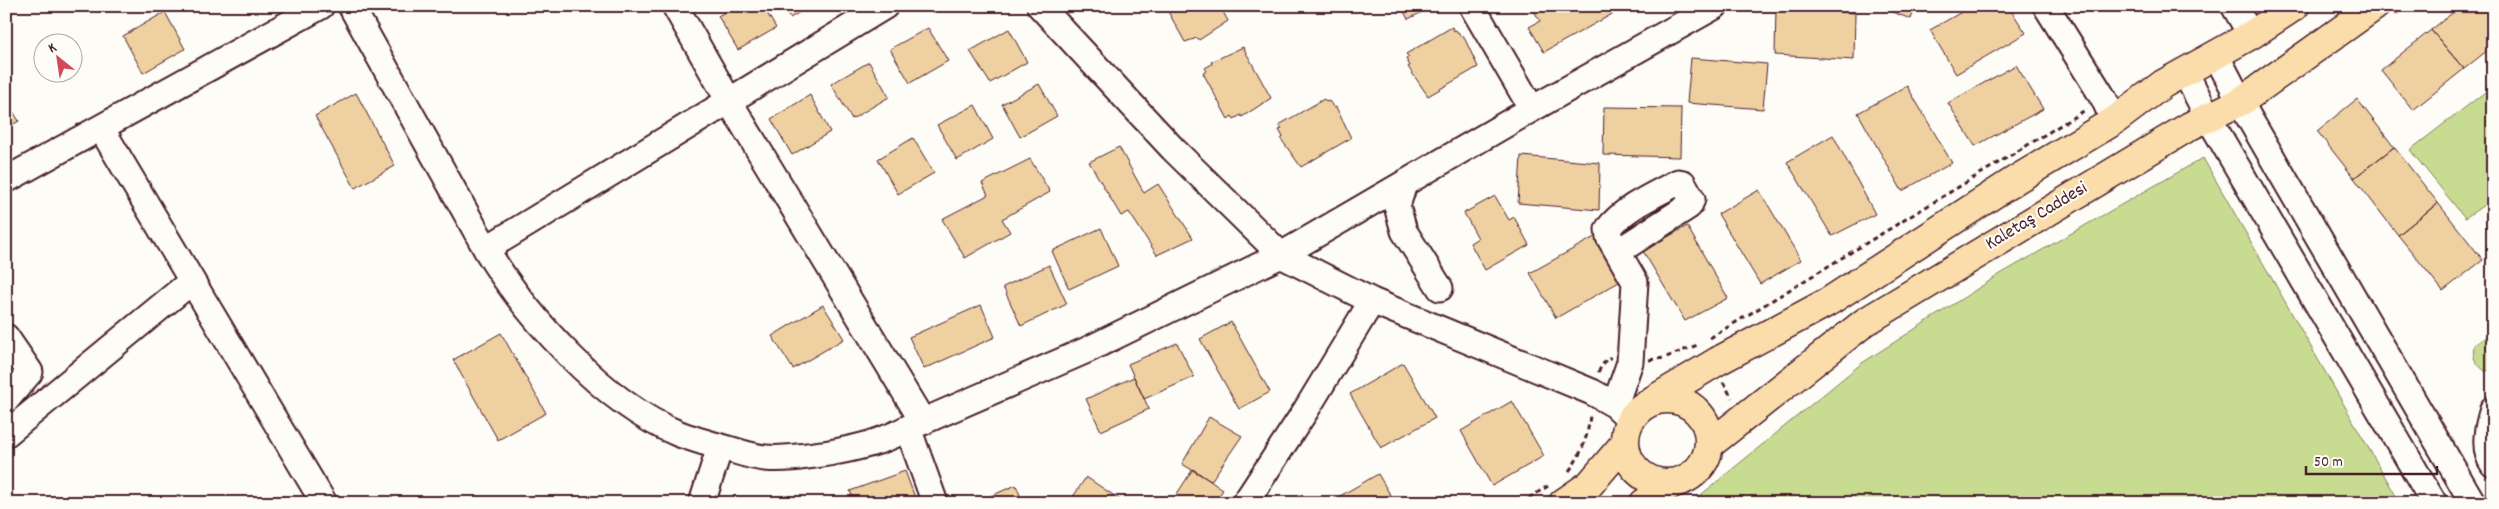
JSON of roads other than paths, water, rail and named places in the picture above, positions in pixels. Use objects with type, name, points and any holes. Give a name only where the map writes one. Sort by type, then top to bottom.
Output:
[{"type":"main road","points":[[1556,494],[1589,485],[1623,423],[1706,355],[1828,302],[2017,179],[2109,110],[2163,84],[2216,55],[2296,6]]},
{"type":"main road","name":"Kaletaş Caddesi","points":[[1709,445],[1865,322],[2036,218],[2208,117],[2240,102],[2375,6]]},
{"type":"main road","points":[[1623,423],[1627,458],[1635,470],[1646,479],[1659,483],[1673,483],[1687,479],[1698,470],[1706,458],[1709,445],[1708,431],[1703,418],[1693,408],[1681,401],[1667,398],[1653,400]]},
{"type":"main road","points":[[1644,503],[1673,483]]},
{"type":"street","points":[[6,180],[321,6]]},
{"type":"street","points":[[351,6],[486,249],[502,276],[534,318],[564,350],[604,385],[638,411],[676,433],[764,458],[803,457],[855,448],[892,438],[915,425],[1087,350],[1281,255],[1532,109],[1715,6]]},
{"type":"street","points":[[675,6],[915,425],[934,503]]},
{"type":"street","points":[[486,249],[884,6]]},
{"type":"street","points":[[1040,6],[1173,149],[1281,255],[1372,301],[1592,392],[1623,423]]},
{"type":"street","points":[[1472,6],[1532,109]]},
{"type":"street","points":[[2046,6],[2109,110]]},
{"type":"street","points":[[2234,6],[2251,35]]},
{"type":"street","points":[[2216,55],[2240,102],[2473,503]]},
{"type":"street","points":[[2185,72],[2208,117],[2434,503]]},
{"type":"street","points":[[101,128],[324,503]]},
{"type":"street","points":[[1404,184],[1396,206],[1404,230],[1440,288]]},
{"type":"street","points":[[1619,251],[1635,282],[1630,362],[1623,423]]},
{"type":"street","points":[[6,434],[192,281]]},
{"type":"street","points":[[1245,503],[1306,410],[1372,301]]},
{"type":"street","points":[[6,338],[30,372],[6,400]]},
{"type":"street","points":[[2493,409],[2486,428],[2489,459],[2493,464]]},
{"type":"street","points":[[702,503],[720,447]]}]
